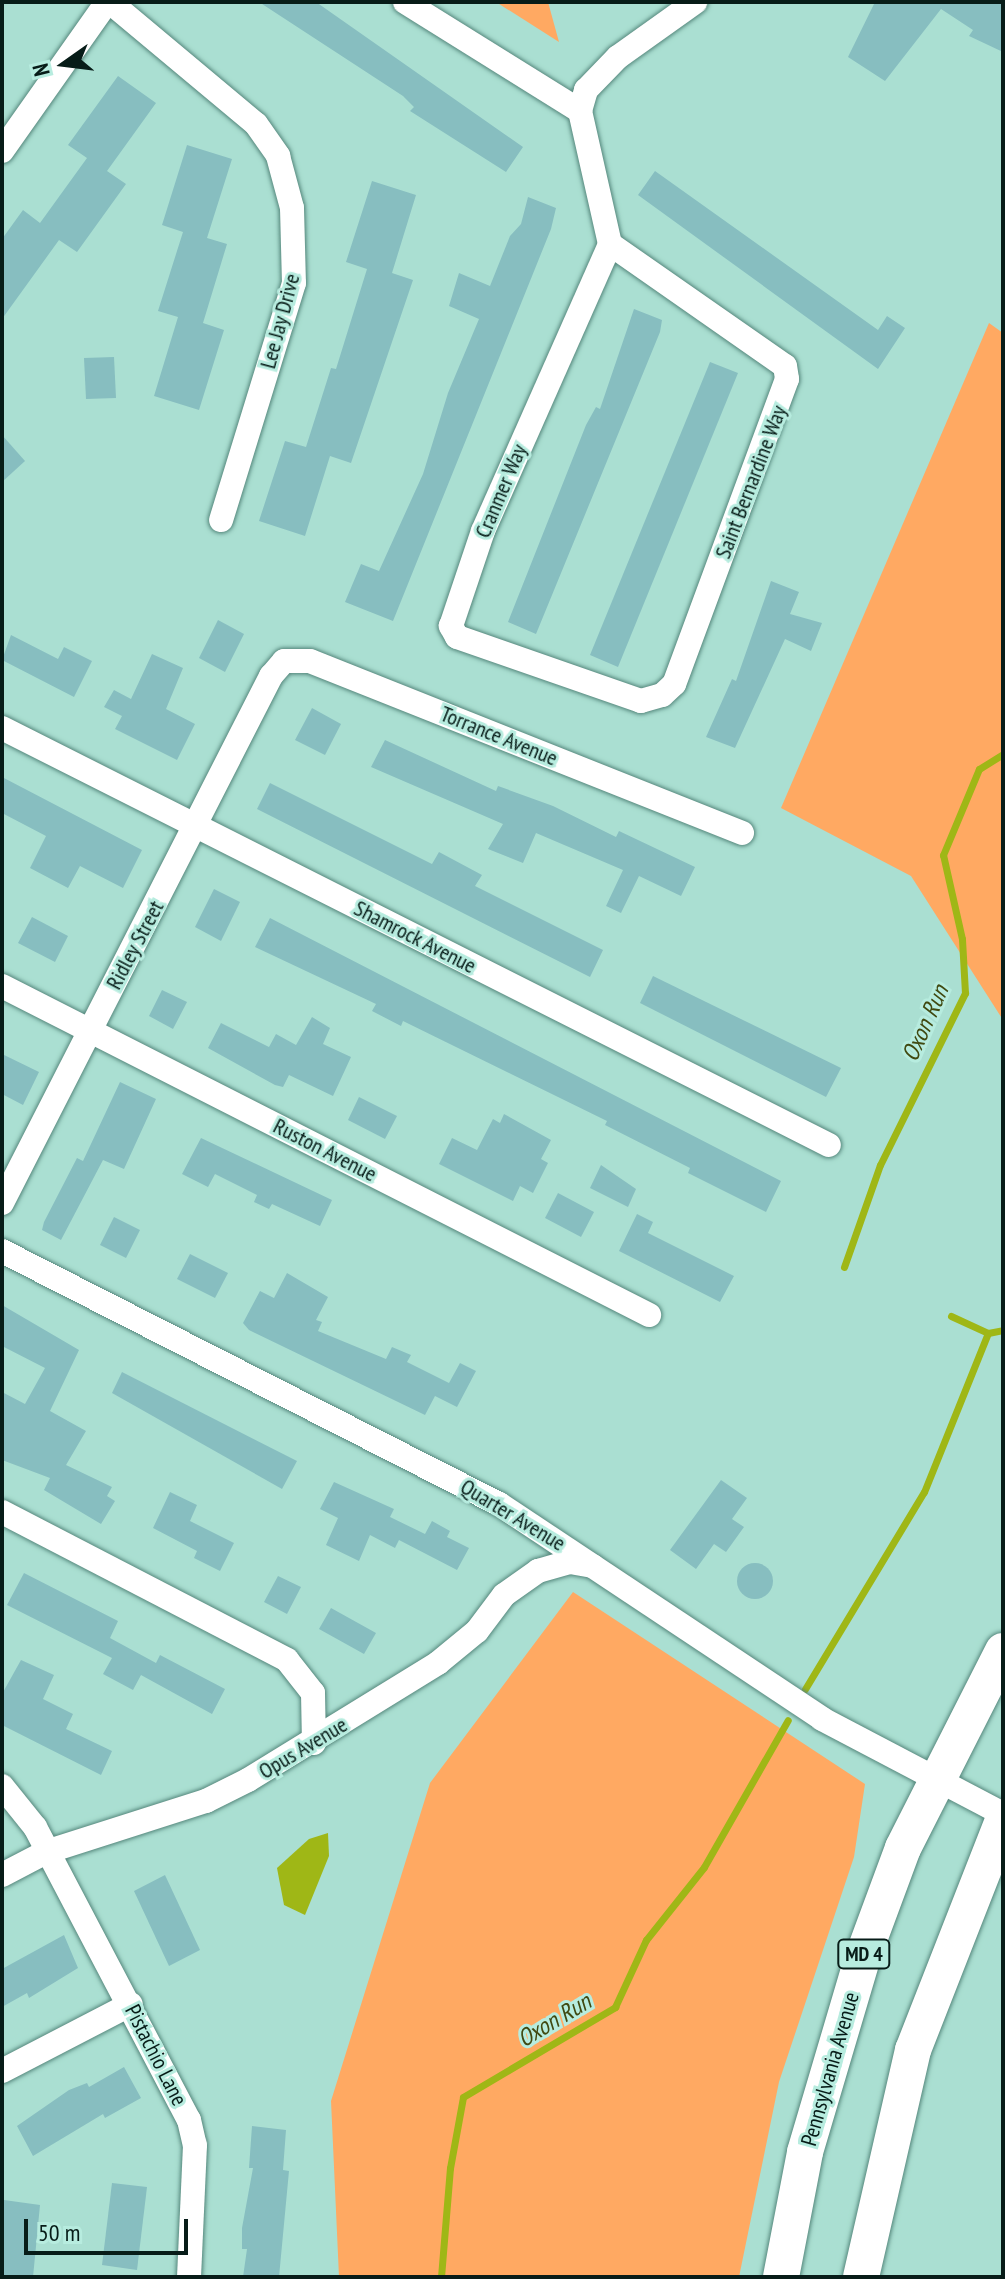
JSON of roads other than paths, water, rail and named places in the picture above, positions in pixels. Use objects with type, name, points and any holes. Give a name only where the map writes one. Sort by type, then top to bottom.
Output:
[{"type":"highway","name":"Pennsylvania Avenue","points":[[781,2277],[805,2152],[833,2050],[903,1848],[1003,1651]]},
{"type":"highway","points":[[861,2277],[913,2050],[957,1926],[1003,1817]]},
{"type":"street","points":[[2,151],[108,2]]},
{"type":"street","name":"Lee Jay Drive","points":[[108,2],[256,124],[278,156],[292,208],[294,283],[221,520]]},
{"type":"street","points":[[405,2],[580,111]]},
{"type":"street","points":[[610,244],[580,111],[586,90],[605,69],[695,2]]},
{"type":"street","name":"Cranmer Way","points":[[563,675],[457,637],[451,622],[483,531],[610,244]]},
{"type":"street","name":"Saint Bernardine Way","points":[[563,675],[635,701],[653,699],[671,688],[787,385],[785,366],[610,244]]},
{"type":"street","name":"Torrance Avenue","points":[[266,686],[277,666],[300,658],[742,833]]},
{"type":"street","name":"Ridley Street","points":[[2,1203],[197,827],[266,686]]},
{"type":"street","name":"Shamrock Avenue","points":[[2,728],[829,1145]]},
{"type":"street","name":"Ruston Avenue","points":[[2,986],[649,1315]]},
{"type":"street","name":"Quarter Avenue","points":[[2,1251],[413,1457],[597,1567],[822,1719],[1003,1817]]},
{"type":"street","points":[[2,1512],[287,1660],[313,1693],[314,1743]]},
{"type":"street","name":"Opus Avenue","points":[[2,1875],[46,1852],[206,1801],[314,1743],[438,1663],[477,1631],[504,1595],[538,1571],[570,1562],[597,1567]]},
{"type":"street","points":[[2,1786],[27,1813],[46,1852]]},
{"type":"street","name":"Pistachio Lane","points":[[46,1852],[131,2004],[193,2131],[189,2277]]},
{"type":"street","points":[[2,2071],[131,2004]]},
{"type":"waterway","name":"Oxon Run","points":[[844,1267],[880,1165],[965,993],[962,939],[943,855],[979,769],[1003,754]]},
{"type":"waterway","name":"Oxon Run","points":[[951,1316],[988,1333]]},
{"type":"waterway","name":"Oxon Run","points":[[805,1689],[924,1492],[988,1333],[1003,1330]]},
{"type":"waterway","name":"Oxon Run","points":[[441,2277],[450,2168],[463,2097],[615,2007],[646,1940],[704,1867],[788,1720]]}]
